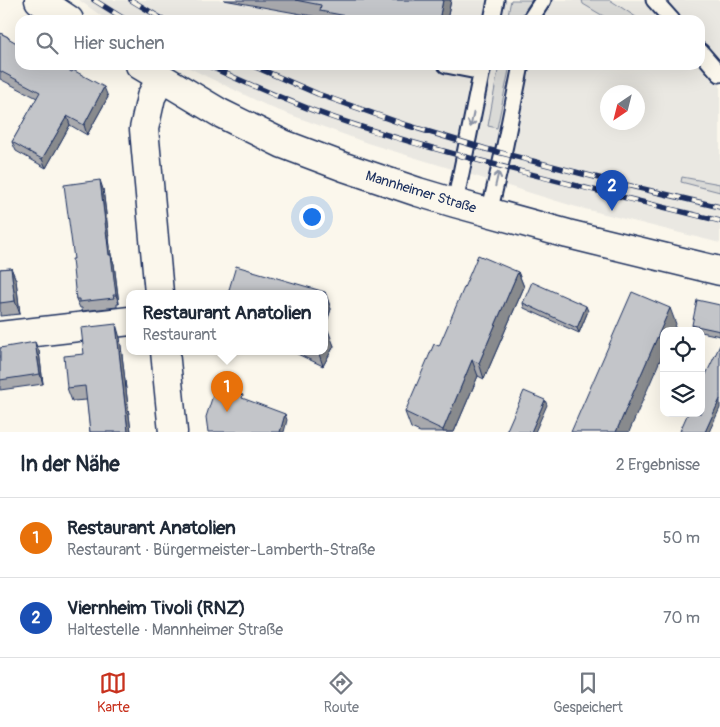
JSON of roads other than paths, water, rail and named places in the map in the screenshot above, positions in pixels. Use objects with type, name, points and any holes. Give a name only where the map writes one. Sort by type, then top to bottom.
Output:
[{"type":"main road","points":[[39,0],[62,15]]},
{"type":"main road","points":[[150,71],[151,97],[144,129],[159,290]]},
{"type":"main road","name":"Mannheimer Straße","points":[[150,71],[220,113],[283,144],[344,167],[489,213],[720,271]]},
{"type":"main road","points":[[0,336],[126,321]]},
{"type":"main road","points":[[165,355],[173,432]]},
{"type":"lane","points":[[493,15],[496,0]]},
{"type":"lane","points":[[533,15],[543,0]]},
{"type":"lane","points":[[654,0],[668,15]]},
{"type":"lane","points":[[705,57],[720,74]]},
{"type":"lane","points":[[455,203],[482,70]]},
{"type":"lane","points":[[489,213],[520,70]]},
{"type":"railway","points":[[94,0],[118,15]]},
{"type":"railway","points":[[131,0],[156,15]]},
{"type":"railway","points":[[218,70],[299,105],[376,132],[514,170],[720,221]]},
{"type":"railway","points":[[263,70],[318,94],[406,125],[486,149],[720,207]]},
{"type":"place","name":"Viernheim Tivoli (RNZ)","points":[[612,211]]},
{"type":"place","name":"Restaurant Anatolien","points":[[227,412]]}]
